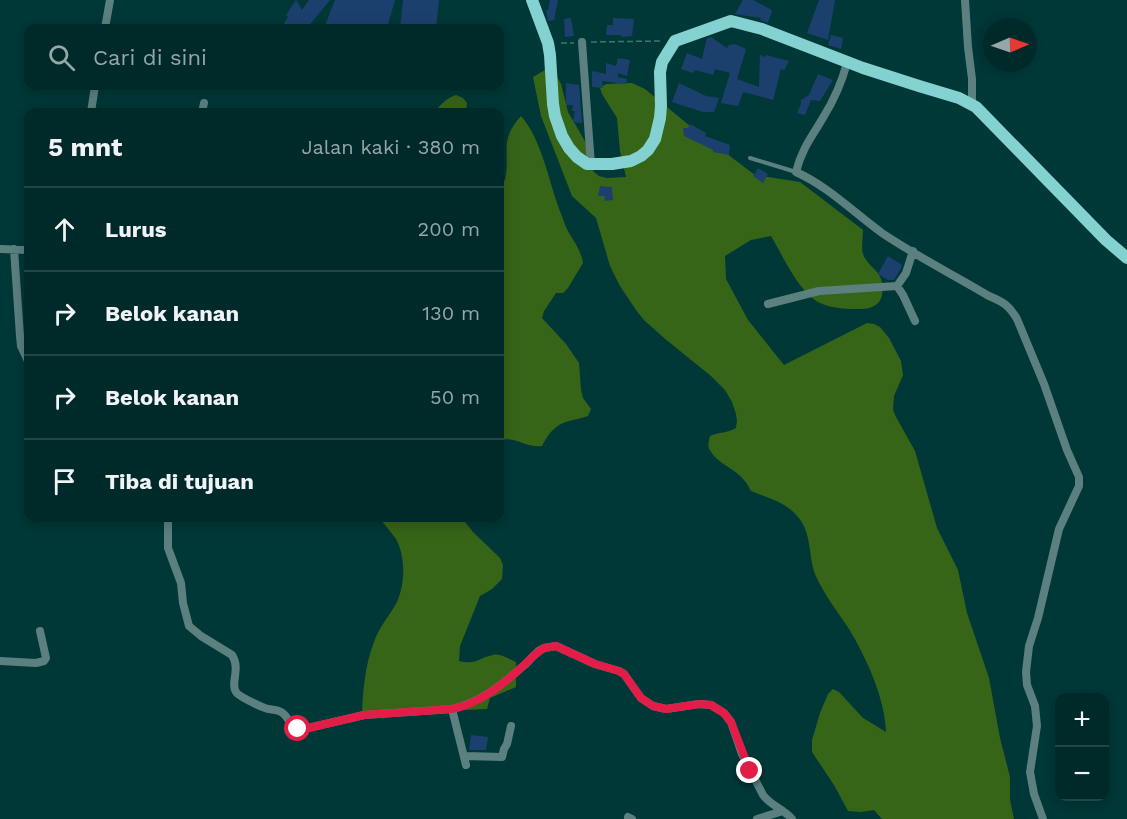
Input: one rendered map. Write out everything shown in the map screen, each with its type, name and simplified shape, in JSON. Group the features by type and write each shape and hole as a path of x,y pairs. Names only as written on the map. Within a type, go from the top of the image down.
{"main road":[{"path":"532,0 548,43 555,117 569,148 584,163 591,165 631,161 648,150 655,139 660,118 662,62 675,41 731,21 762,29 847,63 958,98 972,105 992,122 1106,240 1127,258"}],"street":[{"path":"106,24 110,0"},
{"path":"965,0 972,105"},
{"path":"582,42 591,165"},
{"path":"847,63 825,115 804,148 796,172 830,191 860,217 889,237 1004,303 1012,310 1044,384 1079,477 1079,486 1059,529 1029,646 1026,672 1027,685 1035,706 1037,726 1030,772 1034,794 1043,819"},
{"path":"92,108 94,90"},
{"path":"203,108 204,103"},
{"path":"0,249 24,250"},
{"path":"14,249 20,336 24,352"},
{"path":"897,286 906,273 913,251"},
{"path":"768,304 819,291 897,286"},
{"path":"897,286 915,321"},
{"path":"168,522 168,548 181,583 189,626 235,659 234,688 239,695 268,709 280,711 292,726 298,729 364,715 452,709 465,706 509,679 544,648 556,646 624,674 641,698 653,706 666,709 699,704 711,705 724,713 731,722 742,754 758,788 766,800 792,819"},
{"path":"0,661 36,663 44,661 46,658 40,631"},
{"path":"452,709 466,760 502,757 511,726"},
{"path":"757,819 783,811"}],"lane":[{"path":"750,158 796,172"}],"path":[{"path":"548,43 675,41"}],"green space":[{"path":"545,70 557,77 561,84 568,112 586,143 590,166 599,176 626,177 620,151 617,118 600,88 606,84 632,83 645,89 755,175 800,182 863,230 863,254 879,275 883,287 881,298 872,307 835,308 812,298 798,283 771,236 751,240 725,256 726,279 748,320 784,365 867,323 880,327 889,338 901,361 903,375 894,396 893,410 915,451 937,528 958,570 967,613 989,678 1010,777 1010,800 1014,819 882,819 874,810 848,811 812,752 812,740 820,713 828,694 833,689 839,692 863,718 886,732 882,706 868,665 849,629 818,581 806,530 798,517 782,504 751,491 742,477 714,456 709,448 710,436 736,428 736,414 725,390 644,320 620,286 610,266 596,218 572,196 541,116 533,77"},
{"path":"456,95 463,98 467,103 466,108 438,108 446,100"},
{"path":"521,116 535,138 565,225 583,263 568,288 563,293 556,293 542,318 566,344 579,363 583,398 591,409 588,416 558,426 542,446 504,439 504,181 507,140"},
{"path":"382,522 465,522 500,558 503,565 502,579 480,596 460,646 459,661 474,662 496,655 516,662 516,687 490,698 487,709 362,714 368,660 379,631 400,595 403,562 396,539"}],"building":[{"path":"296,0 302,10 309,0 330,0 310,24 284,24 288,17 286,15"},
{"path":"335,0 395,0 388,24 326,24"},
{"path":"403,0 439,0 436,24 400,24"},
{"path":"550,0 558,0 554,20 548,21 546,10 548,10"},
{"path":"743,0 753,0 770,9 772,11 768,23 760,20 761,18 735,14"},
{"path":"819,0 835,0 828,40 807,33"},
{"path":"571,18 574,36 565,37 564,19"},
{"path":"613,18 634,19 632,36 606,35 607,25 613,25"},
{"path":"831,35 843,38 841,49 828,45"},
{"path":"711,37 727,48 735,44 746,49 737,79 759,87 760,55 789,61 784,70 781,69 773,100 743,92 738,106 721,103 730,73 715,69 713,75 681,69 687,53 702,59 707,38"},
{"path":"618,58 630,60 627,76 618,73 618,77 627,79 626,84 602,81 603,88 592,87 592,71 606,74 606,63 616,66"},
{"path":"818,74 833,80 820,101 811,100 805,115 797,113 801,100 809,95"},
{"path":"566,83 579,85 582,123 573,122 575,111 572,111 573,105 566,105"},
{"path":"679,83 706,96 719,98 714,112 703,112 672,102"},
{"path":"690,124 706,133 705,136 730,145 729,155 713,152 684,136 683,128 688,128"},
{"path":"758,168 768,174 763,183 753,176"},
{"path":"600,186 612,187 613,200 604,201 605,196 598,196"},
{"path":"888,256 902,265 894,280 888,280 878,274"},
{"path":"471,735 488,737 486,750 469,750"}],"route":[{"path":"298,729 364,715 452,709 465,706 509,679 544,648 556,646 624,674 641,698 653,706 666,709 699,704 711,705 724,713 731,722 750,771"}]}
